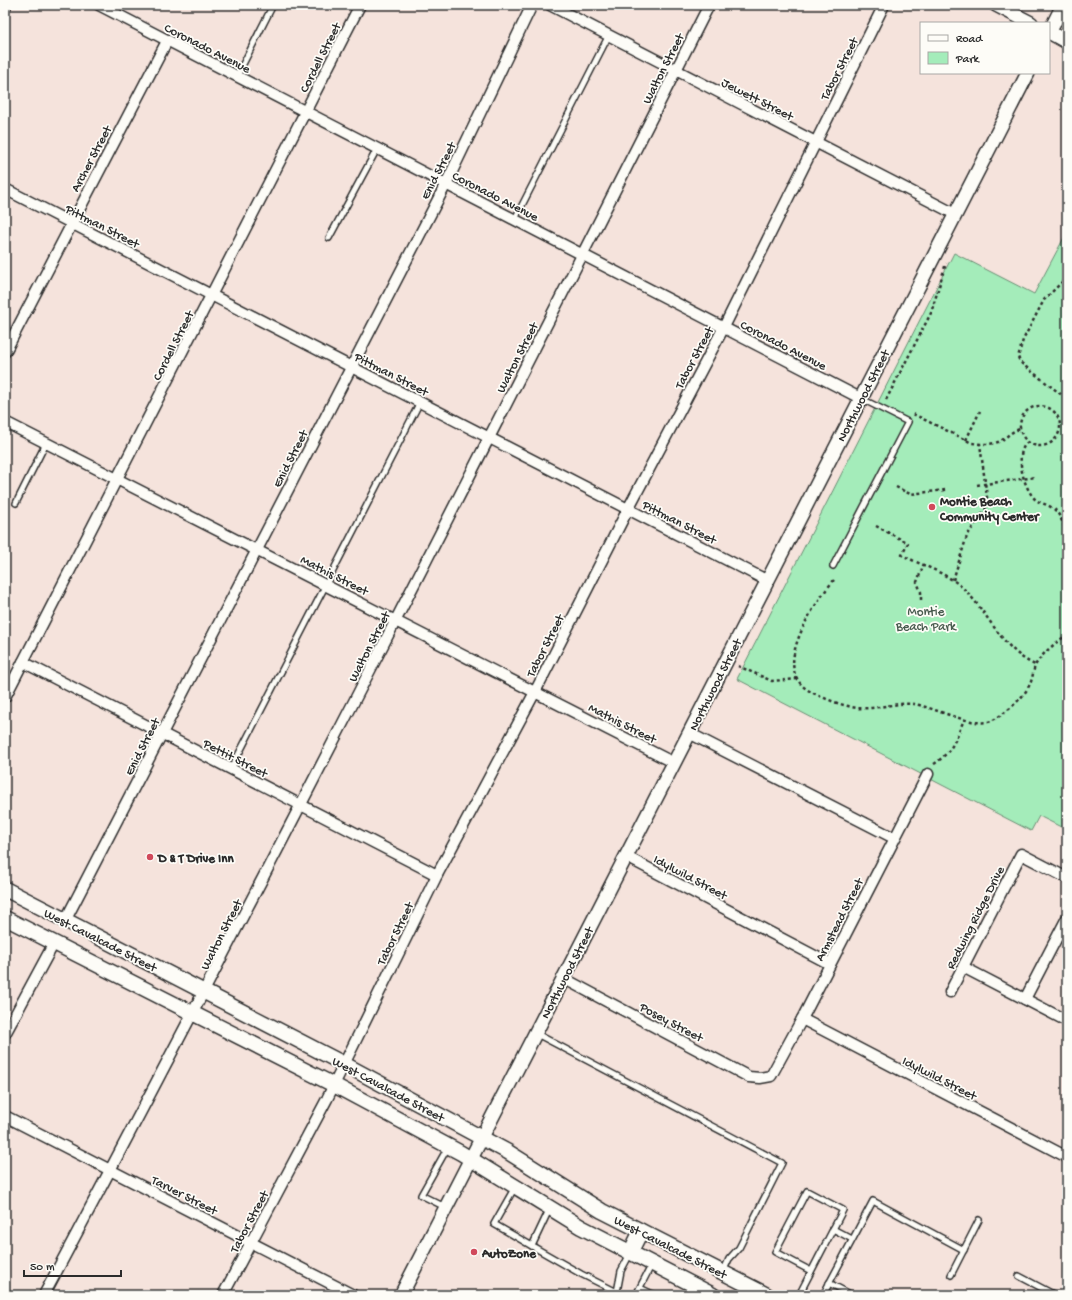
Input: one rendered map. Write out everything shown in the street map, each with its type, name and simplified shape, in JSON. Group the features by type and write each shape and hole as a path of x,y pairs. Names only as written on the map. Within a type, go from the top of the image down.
{"main road":[{"name":"West Cavalcade Street","path":"5,889 482,1137 602,1211 767,1295"},
{"name":"West Cavalcade Street","path":"5,918 334,1085 449,1146 516,1186 550,1209 630,1254 713,1295"},
{"path":"630,1254 641,1232"}],"street":[{"name":"Coronado Avenue","path":"99,5 582,253 860,398"},
{"name":"Cordell Street","path":"5,697 360,5"},
{"name":"Enid Street","path":"65,921 350,366 446,184 532,5"},
{"name":"Jewett Street","path":"550,5 955,214"},
{"name":"Walton Street","path":"44,1295 205,992 490,438 582,253 709,5"},
{"name":"Tabor Street","path":"223,1295 334,1085 437,875 536,692 628,509 724,327 884,5"},
{"path":"996,5 1029,22"},
{"path":"1050,30 1063,5"},
{"path":"1050,33 1067,42"},
{"name":"Archer Street","path":"5,352 167,41"},
{"name":"Northwood Street","path":"401,1295 625,856 690,733 766,580 1027,74"},
{"name":"Pittman Street","path":"5,189 766,580"},
{"name":"Mathis Street","path":"5,422 257,549 674,763"},
{"name":"Pettit Street","path":"23,662 437,875"},
{"path":"690,733 894,838"},
{"name":"Armstead Street","path":"771,1076 802,1019 928,774"},
{"name":"Redwing Ridge Drive","path":"950,992 1021,854 1067,878"},
{"name":"Idylwild Street","path":"625,856 830,964"},
{"path":"1025,999 1067,918"},
{"path":"5,1034 54,943"},
{"path":"963,967 1067,1021"},
{"name":"Posey Street","path":"563,978 749,1077 760,1078 771,1076"},
{"name":"Idylwild Street","path":"802,1019 1067,1157"},
{"name":"Tarver Street","path":"5,1116 353,1295"}],"lane":[{"path":"237,76 273,5"},
{"path":"515,219 609,35"},
{"path":"329,238 377,149"},
{"path":"833,566 908,422 860,398"},
{"path":"231,769 420,402"},
{"path":"16,503 46,443"},
{"path":"535,1033 782,1163 739,1248 729,1259 722,1272"},
{"path":"445,1207 421,1195 449,1146"},
{"path":"516,1186 494,1224 616,1294 621,1271 630,1254"},
{"path":"799,1295 843,1210 807,1191 775,1252 811,1271"},
{"path":"823,1295 873,1201 964,1250"},
{"path":"532,1246 550,1209"},
{"path":"952,1275 979,1220"},
{"path":"833,1229 852,1239"},
{"path":"636,1295 652,1264"},
{"path":"1019,1276 1055,1295"},
{"path":"829,1283 852,1295"},
{"path":"640,1288 655,1295"}],"path":[{"path":"886,400 931,313 947,261"},
{"path":"1067,277 1044,300 1023,340 1018,357 1020,362 1067,399"},
{"path":"882,398 892,403"},
{"path":"1044,406 1056,413 1061,427 1056,440 1044,447 1036,446 1028,442 1021,435 1020,429 1022,417 1030,408 1044,406"},
{"path":"966,440 980,411"},
{"path":"911,412 966,440 980,444 998,442 1012,430 1020,429"},
{"path":"1028,442 1022,446 1020,452 1024,479 1036,500 1056,511 1067,532"},
{"path":"953,580 966,536 988,505 980,444"},
{"path":"977,485 1036,477"},
{"path":"896,487 910,494 946,490"},
{"path":"876,526 908,543 902,555 953,580 966,590 1002,637 1016,652 1028,662 1035,665"},
{"path":"921,600 921,592 917,582 923,566"},
{"path":"834,580 817,603 796,643 793,664 797,679 805,689 846,706 868,708 914,704 964,720 987,722 1000,715 1028,688 1035,665 1060,639 1067,635"},
{"path":"738,666 772,681 797,679"},
{"path":"928,774 931,766 946,755 950,750 964,720"}],"green space":[{"name":"Montie Beach Park","path":"1067,232 1067,830 1039,816 1031,831 737,679 954,253 1034,294"}],"place":[{"name":"Montie Beach Community Center","path":"932,507"},
{"name":"D & T Drive Inn","path":"150,857"},
{"name":"AutoZone","path":"474,1252"}]}
